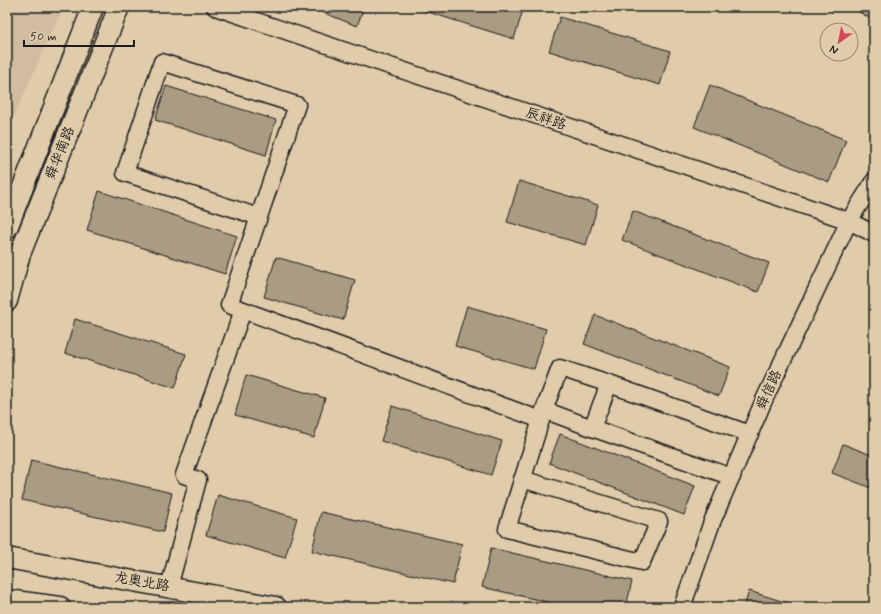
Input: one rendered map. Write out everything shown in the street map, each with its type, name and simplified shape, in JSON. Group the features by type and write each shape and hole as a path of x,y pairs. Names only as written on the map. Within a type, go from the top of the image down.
{"main road":[{"name":"舜华南路","path":"7,228 93,7"},
{"name":"舜华南路","path":"7,301 20,254 118,7"},
{"name":"龙奥北路","path":"7,558 276,607"},
{"path":"7,600 60,607"}],"street":[{"name":"辰祥路","path":"215,7 849,221 874,234"},
{"path":"259,217 125,173 162,62 297,105 259,217 229,305 543,415 592,428 732,477"},
{"name":"舜信路","path":"682,607 712,522 764,400 849,221 874,182"},
{"path":"169,587 198,480 184,475 243,310"},
{"path":"522,479 659,522 642,562 507,529 522,479 543,415 560,368 750,434"},
{"path":"592,428 609,384"}],"shaded area":[{"path":"7,7 63,7 7,132"}],"building":[{"path":"309,7 364,7 357,26"},
{"path":"412,7 524,7 514,39"},
{"path":"851,7 874,7 874,21"},
{"path":"560,17 670,51 660,85 549,51"},
{"path":"710,85 846,140 829,182 694,127"},
{"path":"166,86 276,120 266,155 155,120"},
{"path":"519,181 598,205 586,245 507,222"},
{"path":"99,191 237,236 225,274 87,230"},
{"path":"633,211 769,263 758,292 622,240"},
{"path":"276,257 355,280 343,320 264,297"},
{"path":"467,306 546,329 534,369 455,346"},
{"path":"595,315 730,367 719,396 584,344"},
{"path":"75,319 186,354 175,388 65,353"},
{"path":"246,375 325,398 314,438 235,415"},
{"path":"392,406 502,441 491,475 381,441"},
{"path":"560,434 695,486 684,515 549,463"},
{"path":"843,444 874,456 874,489 832,473"},
{"path":"31,460 172,493 163,532 22,500"},
{"path":"218,495 297,518 285,558 206,535"},
{"path":"321,512 462,544 453,584 312,551"},
{"path":"491,548 632,581 626,607 569,607 482,587"},
{"path":"749,591 801,607 744,607"}]}
